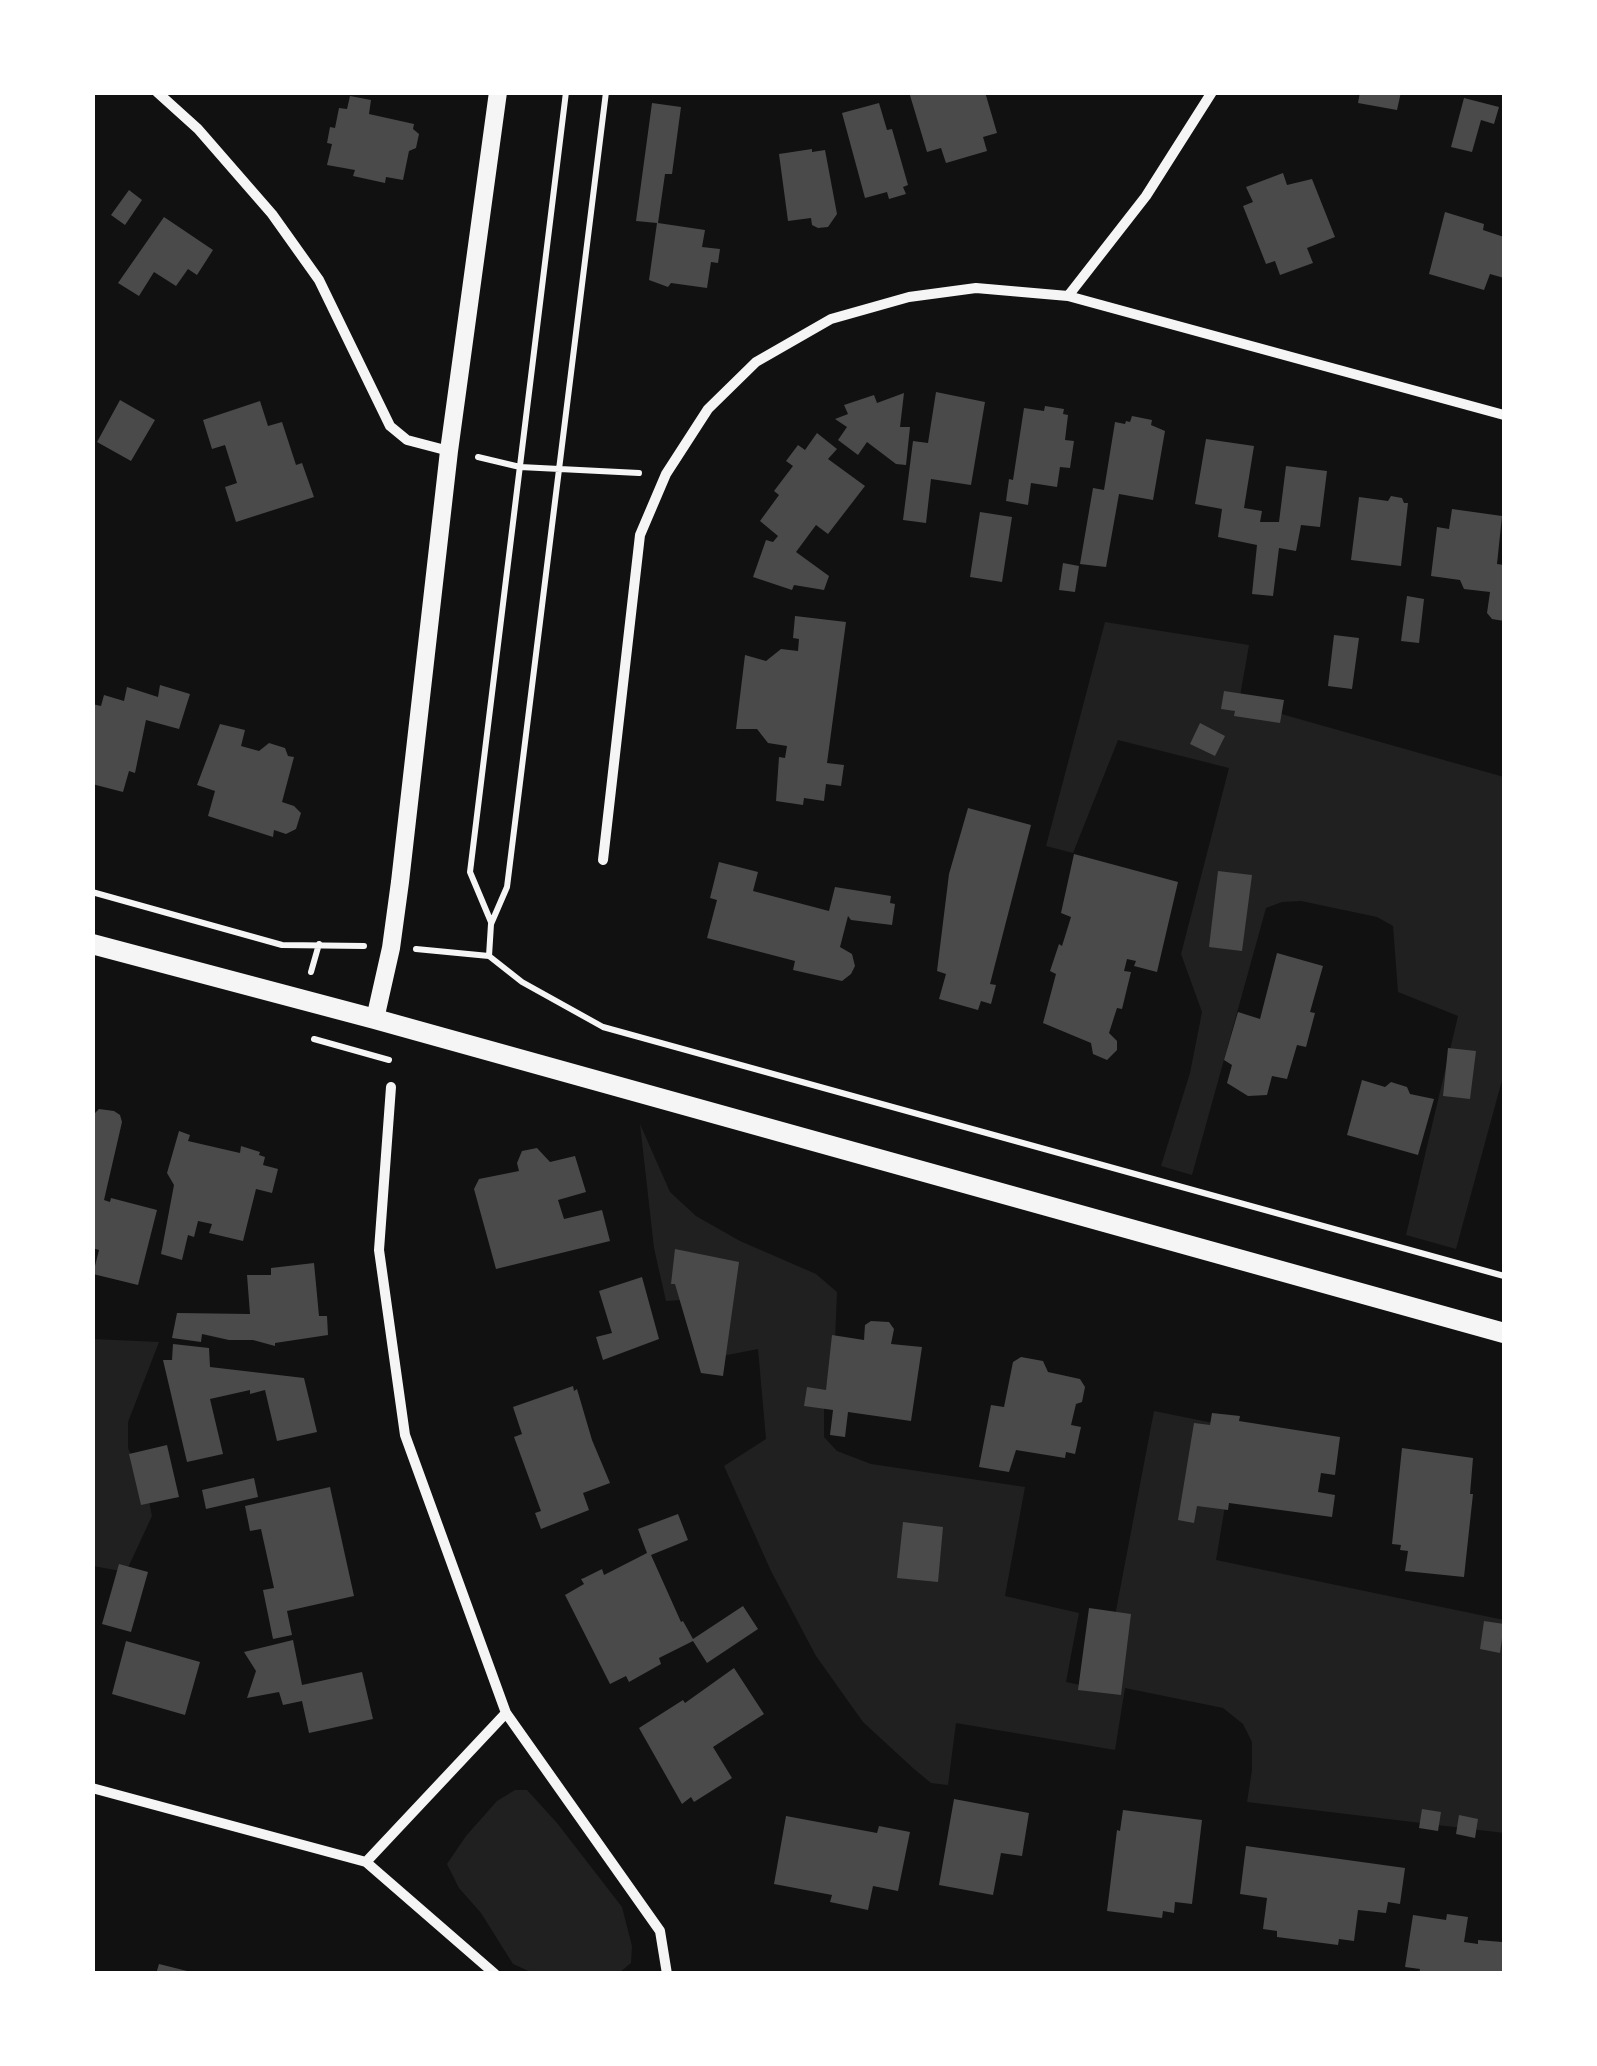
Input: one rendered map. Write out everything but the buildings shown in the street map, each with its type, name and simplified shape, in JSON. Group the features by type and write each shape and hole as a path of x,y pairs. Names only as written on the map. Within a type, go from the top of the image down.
{"main road":[{"path":"92,944 1504,1333"}],"street":[{"path":"158,92 198,128 260,200 318,280 390,426 407,440 449,450"},
{"path":"375,1019 391,948 449,450 498,92"},
{"path":"1068,296 1146,196 1212,92"},
{"path":"603,860 640,535 666,474 708,409 756,362 830,319 908,296 976,288 1068,296 1504,415"},
{"path":"391,1087 379,1250 405,1435 506,1713 660,1931 667,1974"},
{"path":"366,1862 506,1713"},
{"path":"92,1788 366,1862 495,1974"}],"path":[{"path":"491,924 470,872 566,92"},
{"path":"489,956 491,924 507,888 606,92"},
{"path":"449,450 520,467 666,474"},
{"path":"92,892 282,945 489,956 522,982 604,1027 1504,1276"}],"shaded area":[{"path":"1105,622 1249,645 1239,702 1504,777 1504,1073 1456,1249 1406,1235 1458,1016 1398,992 1393,926 1377,917 1301,901 1266,908 1192,1175 1161,1166 1190,1073 1202,1012 1181,954 1229,768 1118,740 1073,853 1046,846"},
{"path":"640,1124 670,1192 696,1216 740,1241 816,1274 837,1292 834,1365 824,1408 824,1437 837,1451 871,1464 1025,1487 1005,1596 1079,1613 1066,1682 1095,1688 1114,1621 1154,1411 1238,1428 1216,1560 1504,1620 1504,1833 1247,1802 1252,1742 1243,1724 1223,1708 1125,1688 1115,1750 956,1723 948,1785 931,1783 863,1722 816,1656 771,1571 724,1466 766,1439 758,1349 712,1358 699,1299 666,1301 654,1248"},
{"path":"93,1339 159,1342 128,1422 128,1448 147,1491 152,1516 126,1572 93,1566"},
{"path":"515,1790 527,1790 622,1907 632,1946 631,1963 619,1973 533,1973 513,1964 481,1913 459,1888 447,1864 497,1801"}]}
